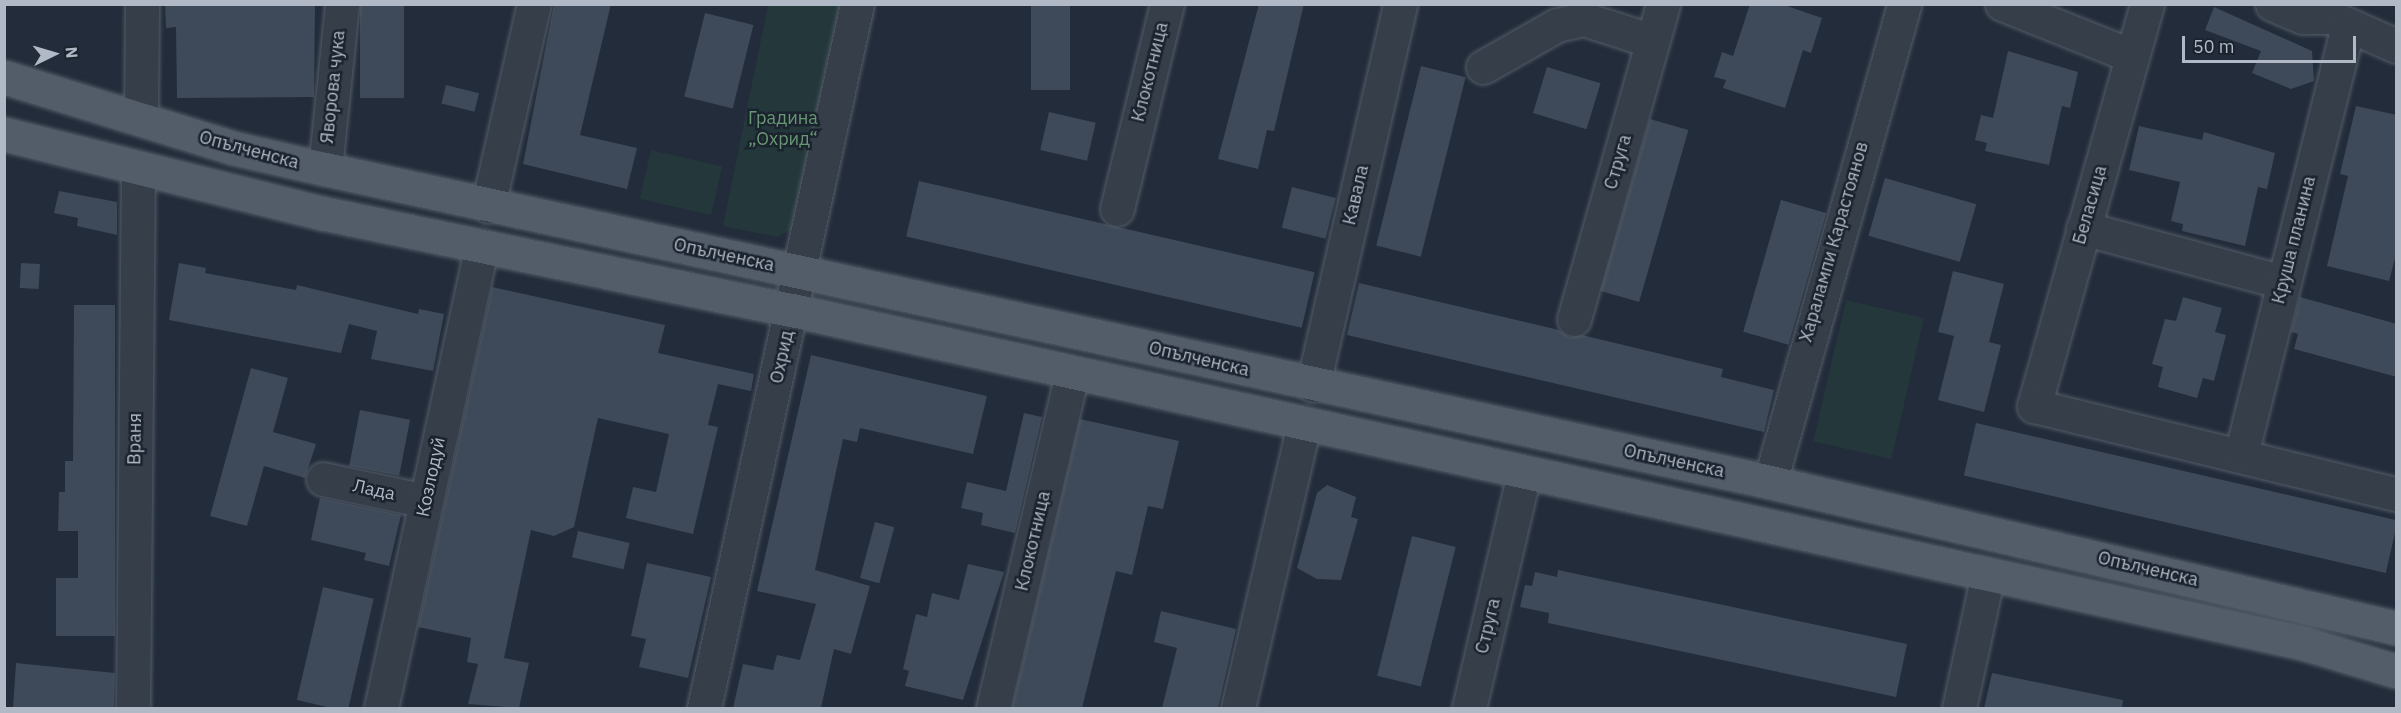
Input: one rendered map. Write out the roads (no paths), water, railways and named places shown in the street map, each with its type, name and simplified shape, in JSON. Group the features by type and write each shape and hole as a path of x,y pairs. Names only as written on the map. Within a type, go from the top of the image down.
{"main road":[{"name":"Опълченска","path":"4,77 141,119 325,170 800,270 1313,385 1770,482 2397,628"},
{"path":"4,134 138,169 482,246 792,310 2306,644 2397,671"}],"street":[{"path":"141,119 142,4"},
{"name":"Яворова чука","path":"325,170 342,4"},
{"path":"488,206 534,4"},
{"name":"Охрид","path":"704,708 792,310 856,4"},
{"name":"Клокотница","path":"1117,209 1167,4"},
{"name":"Кавала","path":"1313,385 1400,4"},
{"name":"Струга","path":"1574,319 1663,4"},
{"name":"Харалампи Карастоянов","path":"1770,482 1904,4"},
{"path":"2002,4 2132,56"},
{"name":"Беласица","path":"2147,4 2034,406 2241,455"},
{"path":"2272,4 2303,17 2333,15 2397,46"},
{"name":"Круша планина","path":"2241,455 2283,282 2333,15"},
{"path":"1483,67 1557,25 1584,19 1652,41"},
{"name":"Враня","path":"133,708 138,169"},
{"path":"2083,228 2283,282"},
{"name":"Козлодуй","path":"381,708 482,246"},
{"name":"Клокотница","path":"993,708 1072,373"},
{"path":"1238,708 1304,424"},
{"path":"2241,455 2397,494"},
{"name":"Струга","path":"1469,708 1524,473"},
{"name":"Лада","path":"323,478 426,501"},
{"path":"1959,708 1988,574"}],"park label":[{"name":"Градина „Охрид“","path":"783,129"}]}
